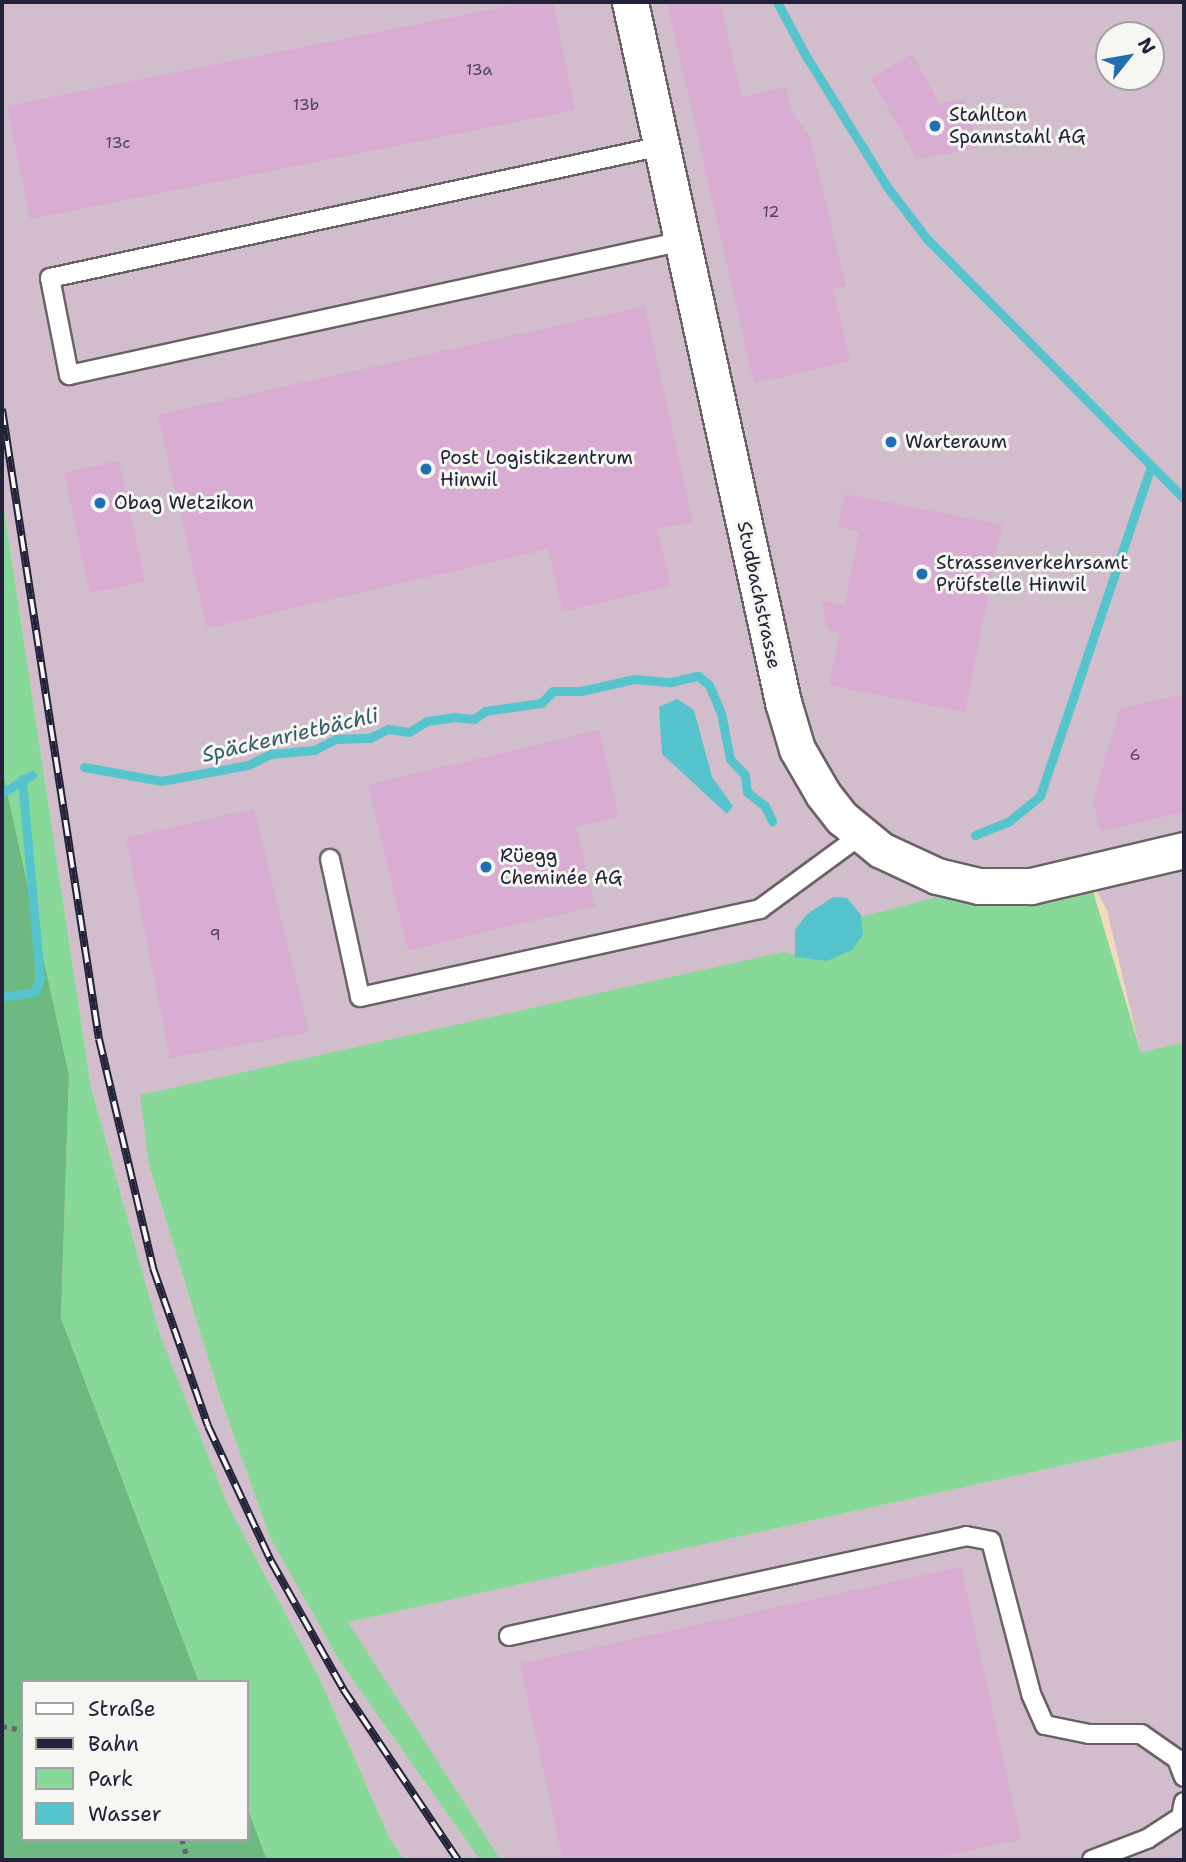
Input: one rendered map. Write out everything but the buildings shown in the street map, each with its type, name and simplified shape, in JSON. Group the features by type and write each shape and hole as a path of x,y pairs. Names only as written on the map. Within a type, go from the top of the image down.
{"street":[{"name":"Studbachstrasse","path":"630,2 789,725 822,794 861,835 919,870 998,887 1048,883 1184,850"}],"lane":[{"path":"662,146 50,278 69,375 683,241"},
{"path":"330,859 360,997 760,909 861,835"},
{"path":"509,1636 966,1536 991,1541 1031,1694 1045,1725 1089,1734 1141,1734 1177,1759 1184,1777"},
{"path":"1092,1860 1147,1839 1181,1817 1184,1802"}],"path":[{"path":"2,1726 21,1730"},
{"path":"183,1841 188,1860"}],"shaded area":[{"path":"2,2 1184,2 1184,1042 1141,1054 1107,910 1087,874 827,961 795,958 149,1165 218,1391 270,1538 340,1662 480,1860 405,1860 390,1839 320,1679 228,1505 160,1336 91,1087 2,495"},
{"path":"1184,1439 1184,1860 501,1860 347,1622"}],"green space":[{"path":"2,495 91,1087 160,1335 228,1505 320,1679 390,1839 405,1860 267,1860 248,1810 248,1680 198,1680 61,1318 69,1075 2,768"},
{"path":"2,768 69,1075 61,1318 198,1680 21,1680 21,1841 248,1841 248,1810 267,1860 2,1860"},
{"path":"1088,874 1141,1053 1184,1042 1184,1439 348,1622 501,1860 480,1860 340,1662 270,1538 218,1391 149,1165 140,1095 783,952 827,961 861,917 979,886"}],"water":[{"path":"677,699 694,710 712,777 733,806 727,814 662,754 659,707"},
{"path":"833,897 847,898 861,915 863,935 852,950 827,961 795,957 795,930 806,915"}],"waterway":[{"path":"777,2 806,56 888,188 927,239 1184,499"},
{"path":"975,835 1008,822 1040,796 1151,467"},
{"name":"Späckenrietbächli","path":"84,767 161,781 248,765 271,754 314,750 336,739 370,738 388,729 409,732 427,721 454,717 474,719 485,711 541,703 553,691 581,691 634,679 671,682 698,676 709,685 721,713 730,759 745,775 747,792 765,806 772,821"},
{"name":"Späckenrietbächli","path":"2,793 32,775"},
{"path":"2,997 35,992 40,978 22,779"}],"railway":[{"path":"2,409 99,1039 153,1268 208,1426 271,1561 343,1689 458,1860"}],"place":[{"name":"Stahlton Spannstahl AG","path":"935,126"},
{"name":"Warteraum","path":"891,442"},
{"name":"Post Logistikzentrum Hinwil","path":"426,469"},
{"name":"Obag Wetzikon","path":"100,503"},
{"name":"Strassenverkehrsamt Prüfstelle Hinwil","path":"922,574"},
{"name":"Rüegg Cheminée AG","path":"486,867"}]}
